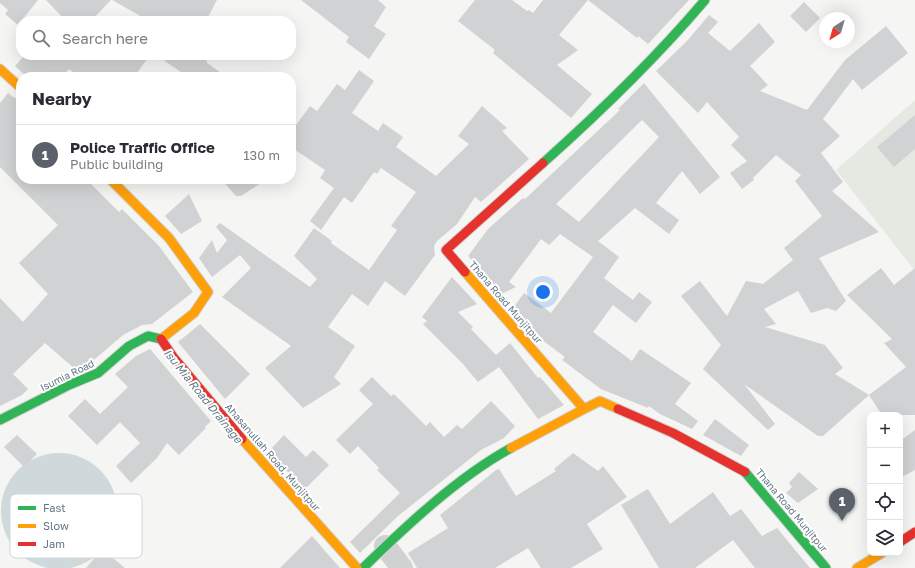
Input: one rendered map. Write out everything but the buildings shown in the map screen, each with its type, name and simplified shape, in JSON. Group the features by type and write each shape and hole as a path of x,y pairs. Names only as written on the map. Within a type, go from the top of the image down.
{"street":[{"name":"Thana Road Munjitpur","path":"705,0 678,32 568,141 446,250 584,409 600,401 673,432 747,474 826,568"},
{"path":"0,69 16,83"},
{"path":"115,184 169,238 208,292 194,313 161,340"},
{"name":"Isumia Road","path":"0,420 70,385 98,373 129,346 148,336 161,340"},
{"name":"Ahasanullah Road, Munjitpur","path":"161,340 174,358 247,445 357,568"},
{"path":"363,568 406,526 489,460 584,409"},
{"path":"903,540 915,532"},
{"path":"385,546 402,568"},
{"path":"857,568 877,556"}],"shaded area":[{"path":"915,100 915,271 836,170"},
{"path":"59,453 81,457 100,470 113,489 114,494 10,494 10,541 5,533 1,511 5,489 18,470 37,457"},
{"path":"26,558 92,558 81,565 59,569 37,565"}],"traffic: fast":[{"path":"543,163 627,84 667,43 705,0"},
{"path":"0,420 69,385 98,373 129,346 148,336 161,339"},
{"path":"363,568 433,503 472,473 511,448"},
{"path":"745,472 826,568"}],"traffic: slow":[{"path":"0,69 16,83"},
{"path":"115,184 169,238 208,292 194,313 161,339"},
{"path":"465,272 584,409 600,401 618,409"},
{"path":"511,448 584,409"},
{"path":"242,439 357,568"},
{"path":"857,568 877,556"}],"traffic: jam":[{"path":"465,272 446,250 543,163"},
{"path":"161,339 174,358 242,439"},
{"path":"618,409 673,433 745,472"},
{"path":"903,540 915,532"}],"place":[{"name":"Police Traffic Office","path":"842,521"}],"water label":[{"name":"Isu Mia Road Drainage","path":"203,396"}]}
